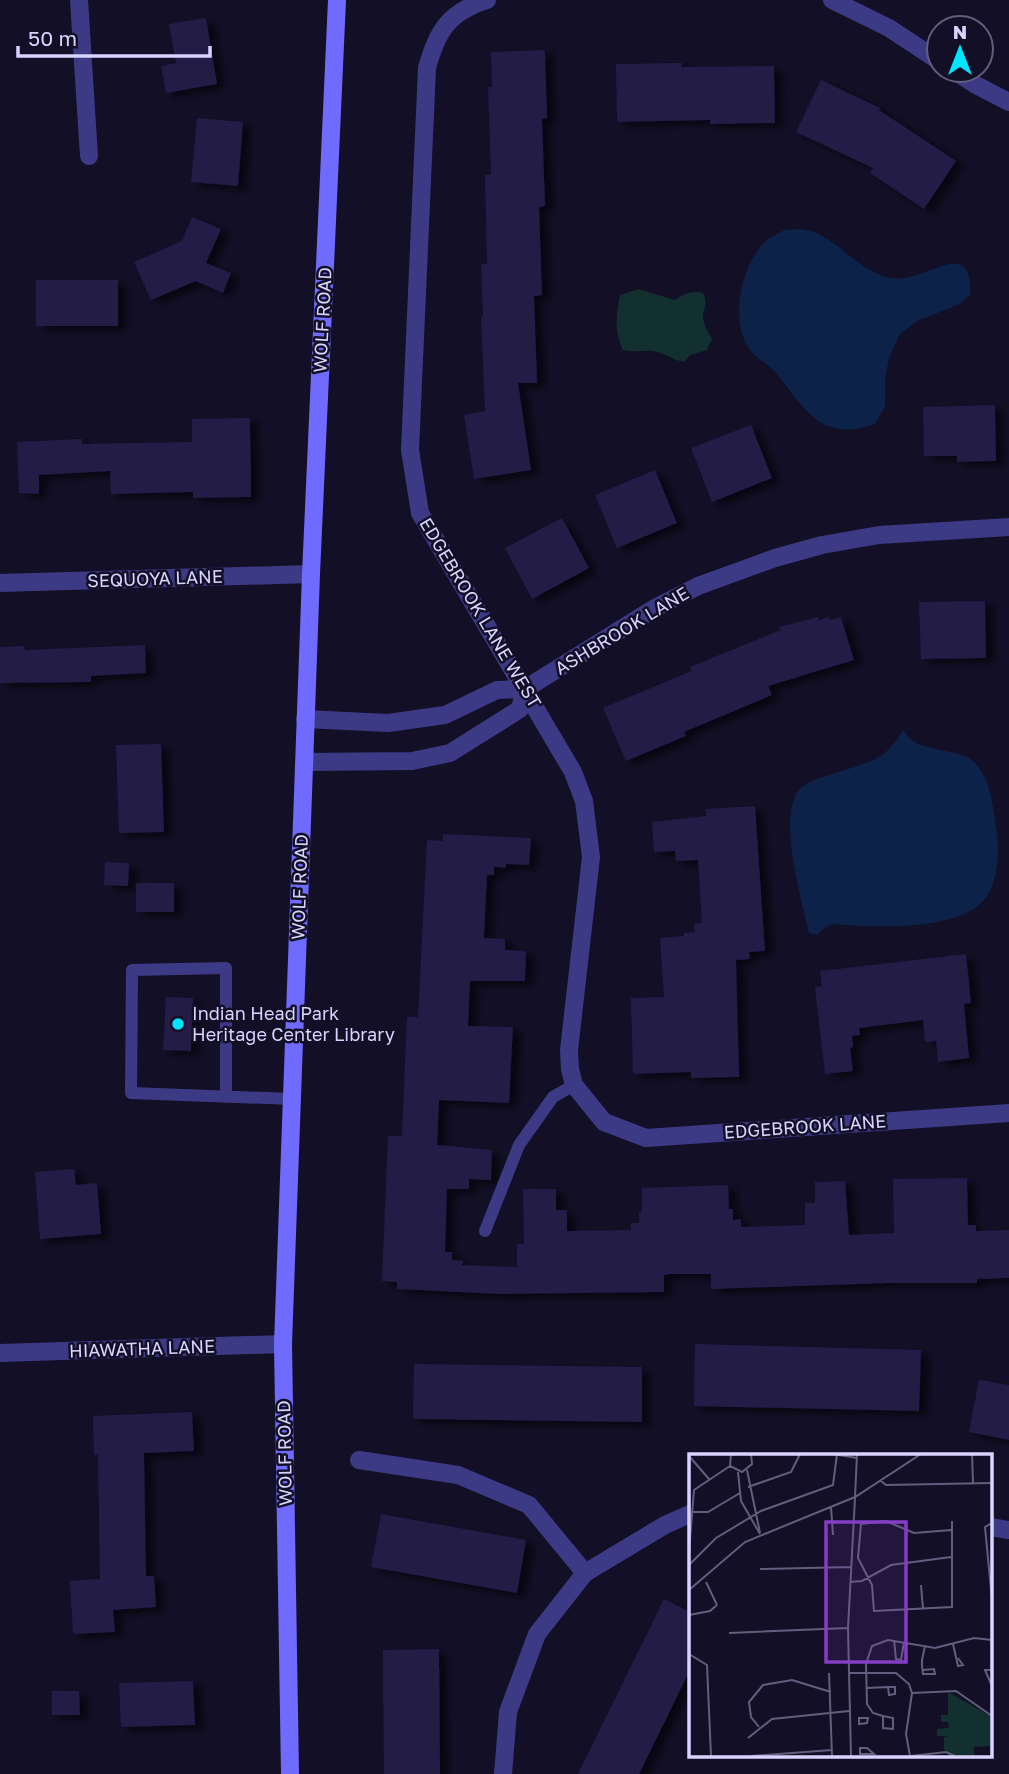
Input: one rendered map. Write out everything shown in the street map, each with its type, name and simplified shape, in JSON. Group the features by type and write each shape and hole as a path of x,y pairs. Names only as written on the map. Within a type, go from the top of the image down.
{"street":[{"path":"79,0 89,156"},
{"name":"WOLF ROAD","path":"290,1774 283,1344 305,719 338,0"},
{"name":"EDGEBROOK LANE WEST","path":"487,0 461,10 449,21 438,36 427,68 410,450 420,513 526,689 573,772 584,801 591,856 569,1050 574,1085"},
{"path":"832,0 889,28 925,52"},
{"path":"973,84 1009,102"},
{"name":"ASHBROOK LANE","path":"305,719 388,723 445,715 497,690 526,689 655,608 698,586 775,558 822,545 879,535 1009,527"},
{"name":"SEQUOYA LANE","path":"0,583 311,575"},
{"name":"ASHBROOK LANE","path":"304,762 412,761 450,753 520,709 526,689"},
{"name":"EDGEBROOK LANE","path":"574,1085 604,1122 646,1138 1009,1113"},
{"name":"HIAWATHA LANE","path":"0,1353 283,1344"},
{"path":"359,1460 458,1475 529,1505 585,1573"},
{"path":"503,1774 508,1712 537,1633 585,1573 665,1525 689,1515"}],"lane":[{"path":"226,1096 226,968 132,970 131,1093 293,1099"},
{"path":"485,1231 519,1145 553,1097 574,1085"}],"green space":[{"path":"638,289 675,300 689,293 703,293 703,319 712,339 707,350 690,355 684,362 657,352 623,350 617,323 620,295"}],"water":[{"path":"803,229 817,233 867,268 890,278 917,275 955,264 964,267 969,276 970,295 960,304 917,321 900,334 889,358 885,380 885,406 875,424 856,429 841,429 817,420 773,369 748,347 740,322 739,307 744,278 757,252 767,240 784,230"},
{"path":"903,730 921,745 969,758 984,776 992,800 998,855 995,876 988,895 969,911 933,923 889,926 833,924 817,935 809,933 793,860 790,819 793,802 799,790 808,783 880,756 892,746"}],"building":[{"path":"206,18 217,84 166,93 161,66 176,63 169,24"},
{"path":"545,50 547,118 542,119 545,206 539,207 542,295 534,296 537,383 518,383 531,470 474,479 464,415 485,411 481,264 487,264 485,175 491,175 488,87 492,87 491,52"},
{"path":"682,63 682,67 774,66 775,123 710,124 710,120 617,122 616,64"},
{"path":"821,80 880,108 879,110 956,161 924,209 870,173 873,168 796,132"},
{"path":"197,118 243,122 238,186 191,182"},
{"path":"192,217 221,229 206,263 231,273 223,293 196,281 151,300 134,262 182,241"},
{"path":"36,280 118,280 118,326 36,326"},
{"path":"995,405 996,461 957,462 957,456 924,456 923,407"},
{"path":"250,418 251,497 193,498 193,492 111,494 110,471 39,475 39,494 19,493 17,442 82,439 82,444 192,442 192,419"},
{"path":"751,425 772,478 712,502 691,448"},
{"path":"655,470 677,523 617,548 595,495"},
{"path":"562,518 589,568 532,599 505,548"},
{"path":"985,601 986,658 921,659 919,602"},
{"path":"818,617 819,620 829,617 830,620 841,617 854,660 768,686 772,695 684,732 686,736 626,761 603,708 692,671 690,667 781,630 779,627"},
{"path":"145,645 146,673 91,676 91,682 0,683 0,647 24,646 25,650"},
{"path":"161,744 164,832 119,833 116,745"},
{"path":"755,806 765,951 749,952 750,959 736,960 739,1077 691,1078 691,1072 633,1074 631,998 664,997 660,938 684,936 684,933 695,932 694,924 702,923 698,860 676,861 675,851 654,852 652,822 706,816 706,809"},
{"path":"443,834 531,838 529,865 506,864 506,868 494,867 494,875 487,875 484,938 505,939 505,950 526,951 525,981 470,981 468,1026 513,1027 509,1103 439,1100 437,1145 492,1150 491,1180 469,1179 469,1189 447,1189 445,1252 452,1252 452,1260 463,1261 462,1265 517,1267 517,1244 524,1244 523,1189 556,1189 556,1210 567,1210 567,1231 631,1230 631,1223 639,1223 639,1212 642,1212 642,1188 728,1185 729,1209 733,1209 733,1220 741,1219 741,1227 805,1225 805,1203 815,1203 815,1182 845,1181 849,1235 894,1233 893,1179 967,1178 968,1225 976,1225 976,1231 1009,1230 1009,1278 977,1279 977,1283 711,1289 711,1274 671,1274 664,1275 664,1292 499,1294 397,1289 397,1282 382,1281 388,1136 402,1136 407,1017 418,1017 427,840 443,841"},
{"path":"105,862 129,863 128,886 104,885"},
{"path":"136,883 174,883 174,912 136,912"},
{"path":"966,954 971,1003 964,1004 969,1058 938,1062 936,1041 925,1042 923,1020 859,1028 860,1035 852,1036 853,1047 850,1048 853,1071 825,1074 815,987 822,986 820,971"},
{"name":"Indian Head Park Heritage Center Library","path":"166,997 193,998 191,1051 163,1050"},
{"path":"74,1169 76,1185 97,1183 101,1234 40,1239 35,1172"},
{"path":"695,1344 921,1350 919,1411 694,1406"},
{"path":"414,1364 642,1367 642,1422 413,1419"},
{"path":"979,1380 1009,1385 1009,1440 969,1432"},
{"path":"192,1412 194,1451 144,1453 146,1576 154,1576 156,1607 113,1610 115,1632 73,1634 70,1581 100,1579 98,1455 94,1455 93,1416"},
{"path":"381,1514 526,1540 517,1593 371,1567"},
{"path":"664,1599 689,1612 689,1672 639,1774 578,1774"},
{"path":"439,1649 440,1774 384,1774 383,1650"},
{"path":"193,1681 195,1725 121,1727 119,1683"},
{"path":"52,1691 79,1691 80,1715 52,1715"}],"place":[{"name":"Indian Head Park Heritage Center Library","path":"178,1024"}]}
